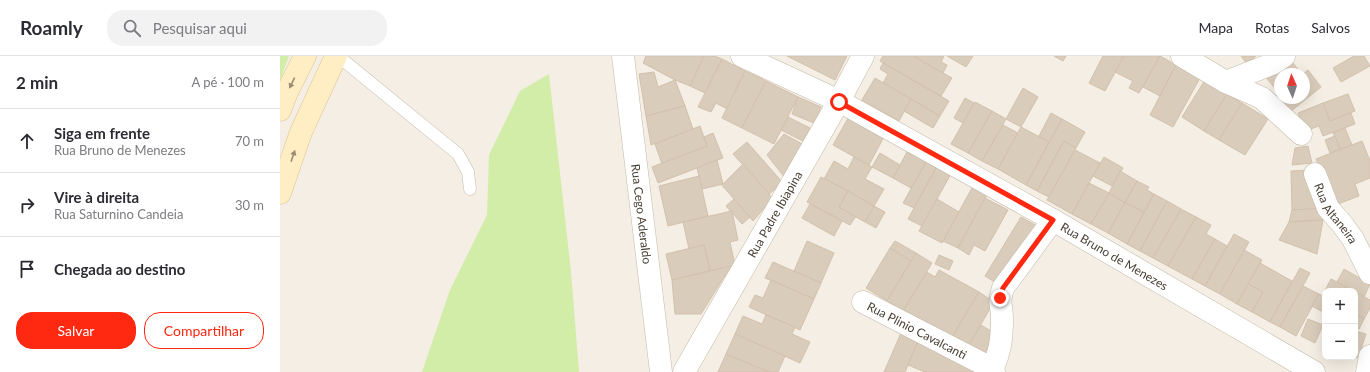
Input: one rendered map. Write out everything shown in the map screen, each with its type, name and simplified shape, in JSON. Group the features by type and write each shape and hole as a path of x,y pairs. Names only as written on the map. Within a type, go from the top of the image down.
{"main road":[{"path":"280,110 304,56"},
{"path":"280,193 301,132 319,90 337,56"}],"street":[{"name":"Rua Cego Aderaldo","path":"623,56 659,362"},
{"name":"Rua Bruno de Menezes","path":"742,56 839,102 1053,220 1314,372"},
{"name":"Rua Padre Ibiapina","path":"684,372 839,102 863,56"},
{"path":"1182,56 1226,82 1262,98 1301,134"},
{"path":"1226,82 1272,64 1284,56"},
{"name":"Rua Altaneira","path":"1315,174 1328,208 1353,239 1370,273"},
{"path":"993,371 1000,350 1002,318 1000,298 1003,288 1053,220"},
{"name":"Rua Plinio Cavalcanti","path":"863,302 993,371"},
{"path":"1367,372 1370,356"},
{"path":"649,372 659,362"}],"lane":[{"path":"337,56 458,154 468,172 470,189"}],"green space":[{"path":"280,56 289,56 280,80"},
{"path":"549,74 571,272 579,372 422,372 450,290 487,215 489,155 520,91"}],"building":[{"path":"646,56 704,56 690,86 675,80 643,63"},
{"path":"704,56 715,56 722,59 705,93 690,86"},
{"path":"787,56 847,56 835,80"},
{"path":"883,56 913,56 952,78 941,96 880,61"},
{"path":"913,56 944,56 941,62 947,65 943,73"},
{"path":"947,56 973,56 966,67"},
{"path":"1054,56 1066,56 1063,61"},
{"path":"1103,56 1124,56 1105,91 1089,83"},
{"path":"1124,56 1160,56 1139,93 1129,88 1133,81 1115,72"},
{"path":"1160,56 1176,65 1160,96 1143,87"},
{"path":"1241,56 1256,56 1247,64"},
{"path":"1287,56 1297,68 1274,68 1274,87 1264,75"},
{"path":"1354,56 1364,56 1370,66 1341,82 1333,68"},
{"path":"722,59 745,71 727,109 716,103 711,112 698,107"},
{"path":"883,63 949,101 940,116 883,83 888,74 880,69"},
{"path":"1176,65 1200,78 1173,127 1150,115"},
{"path":"745,71 766,81 742,128 722,118"},
{"path":"654,72 658,87 675,80 685,106 646,116 639,74"},
{"path":"1310,73 1321,87 1310,96"},
{"path":"875,78 911,99 899,121 862,100"},
{"path":"1205,80 1227,94 1204,131 1182,117"},
{"path":"766,81 798,97 774,144 742,128"},
{"path":"1023,88 1038,97 1021,127 1006,119"},
{"path":"1227,94 1242,103 1219,140 1204,131"},
{"path":"1348,94 1355,111 1330,121 1323,103"},
{"path":"798,97 821,107 814,123 792,114"},
{"path":"965,98 974,103 963,123 954,118"},
{"path":"911,99 940,116 933,128 904,111"},
{"path":"975,102 992,111 968,153 951,144"},
{"path":"1242,103 1268,119 1245,155 1219,140"},
{"path":"1323,103 1330,121 1351,113 1355,124 1323,136 1319,126 1305,131 1298,113"},
{"path":"1283,104 1300,104 1290,112"},
{"path":"685,106 693,129 651,145 646,116"},
{"path":"992,111 1006,119 982,161 968,153"},
{"path":"851,113 886,133 869,165 833,145"},
{"path":"1051,113 1062,119 1049,142 1039,136"},
{"path":"788,117 810,128 803,141 781,130"},
{"path":"1062,119 1085,132 1076,148 1064,141 1037,191 1026,185"},
{"path":"1003,125 1018,133 998,169 982,161"},
{"path":"700,126 707,146 662,164 655,144"},
{"path":"1021,127 1049,142 1026,185 998,169"},
{"path":"1345,128 1352,145 1340,149 1333,133"},
{"path":"713,133 723,158 658,183 652,167 707,146 704,137"},
{"path":"784,134 804,145 785,178 767,155"},
{"path":"1335,136 1340,149 1330,153 1325,140"},
{"path":"1064,141 1076,148 1049,197 1037,191"},
{"path":"1362,141 1370,161 1370,178 1355,184 1359,196 1335,205 1316,159"},
{"path":"747,142 783,183 769,194 733,154"},
{"path":"1308,146 1312,163 1292,165 1295,148"},
{"path":"1075,150 1100,163 1072,214 1047,200"},
{"path":"907,152 926,162 911,188 893,178"},
{"path":"880,153 900,165 893,178 872,167"},
{"path":"854,157 872,167 865,179 884,189 874,206 824,179 834,161 848,169"},
{"path":"1104,157 1123,168 1112,186 1093,176"},
{"path":"717,160 723,184 702,189 697,168"},
{"path":"926,162 936,168 914,208 903,203"},
{"path":"743,164 772,199 753,221 721,184 723,184"},
{"path":"938,165 952,172 922,226 908,219"},
{"path":"1308,170 1321,209 1292,210 1291,171"},
{"path":"1120,171 1137,181 1125,203 1109,193"},
{"path":"699,176 708,216 668,226 659,186"},
{"path":"821,177 848,191 839,207 856,216 850,225 807,202"},
{"path":"1137,181 1149,187 1147,190 1154,194 1144,212 1125,203"},
{"path":"1089,183 1109,193 1091,224 1072,214"},
{"path":"973,186 988,193 958,248 943,241"},
{"path":"848,191 874,206 865,222 839,207"},
{"path":"1109,193 1125,203 1108,233 1091,224"},
{"path":"1154,194 1167,201 1140,251 1127,244"},
{"path":"985,198 1008,210 985,251 974,245 969,255 958,248"},
{"path":"734,199 750,217 742,224 726,206"},
{"path":"937,199 959,212 942,243 919,231"},
{"path":"1167,201 1181,209 1153,258 1140,251"},
{"path":"1125,203 1144,212 1127,244 1108,233"},
{"path":"810,204 842,221 834,236 802,218"},
{"path":"874,206 885,212 876,228 865,222"},
{"path":"1326,208 1323,220 1289,222 1292,210"},
{"path":"1181,209 1196,217 1168,266 1153,258"},
{"path":"732,211 738,240 730,242 735,265 710,271 704,245 689,249 683,222"},
{"path":"1021,217 1039,227 1003,287 985,276"},
{"path":"1196,217 1211,225 1206,234 1215,239 1192,279 1168,266"},
{"path":"1323,220 1317,254 1279,240 1289,222"},
{"path":"1234,234 1249,242 1220,294 1205,286"},
{"path":"1215,239 1227,246 1205,286 1192,279"},
{"path":"807,241 834,253 821,283 794,271"},
{"path":"895,241 916,253 911,261 890,248"},
{"path":"704,245 710,271 672,280 666,254"},
{"path":"890,248 911,261 887,301 866,288"},
{"path":"1244,250 1262,260 1237,304 1220,294"},
{"path":"916,253 932,263 903,311 887,301"},
{"path":"939,255 953,261 949,270 935,264"},
{"path":"773,262 821,283 814,299 765,278"},
{"path":"1260,263 1292,281 1270,322 1252,312 1263,292 1248,284"},
{"path":"731,266 701,314 675,314 672,280"},
{"path":"1300,268 1310,273 1280,327 1270,322"},
{"path":"1344,269 1370,284 1364,297 1358,294 1358,288 1348,288 1337,282"},
{"path":"939,270 979,292 951,339 903,311 927,272 935,277"},
{"path":"1331,279 1348,288 1326,288"},
{"path":"771,280 814,299 800,330 749,307 755,295 763,298"},
{"path":"1248,284 1263,292 1252,312 1237,304"},
{"path":"1303,286 1319,294 1296,336 1280,327"},
{"path":"979,292 994,302 967,348 951,339"},
{"path":"1319,294 1322,296 1322,311 1312,306"},
{"path":"1358,294 1370,300 1370,308 1364,319 1358,315"},
{"path":"766,315 795,327 792,334 810,342 800,363 735,334 743,316 762,324"},
{"path":"1358,315 1364,319 1358,328"},
{"path":"1308,319 1322,325 1315,343 1301,336"},
{"path":"981,325 996,334 982,358 967,348"},
{"path":"1358,332 1366,334 1358,358"},
{"path":"901,333 918,341 905,372 884,372"},
{"path":"735,334 785,356 778,372 769,372 726,354"},
{"path":"918,341 983,372 925,372 908,365"},
{"path":"726,354 769,372 718,372"}],"route":[{"path":"839,102 1053,220 1003,288 1000,298"}]}
